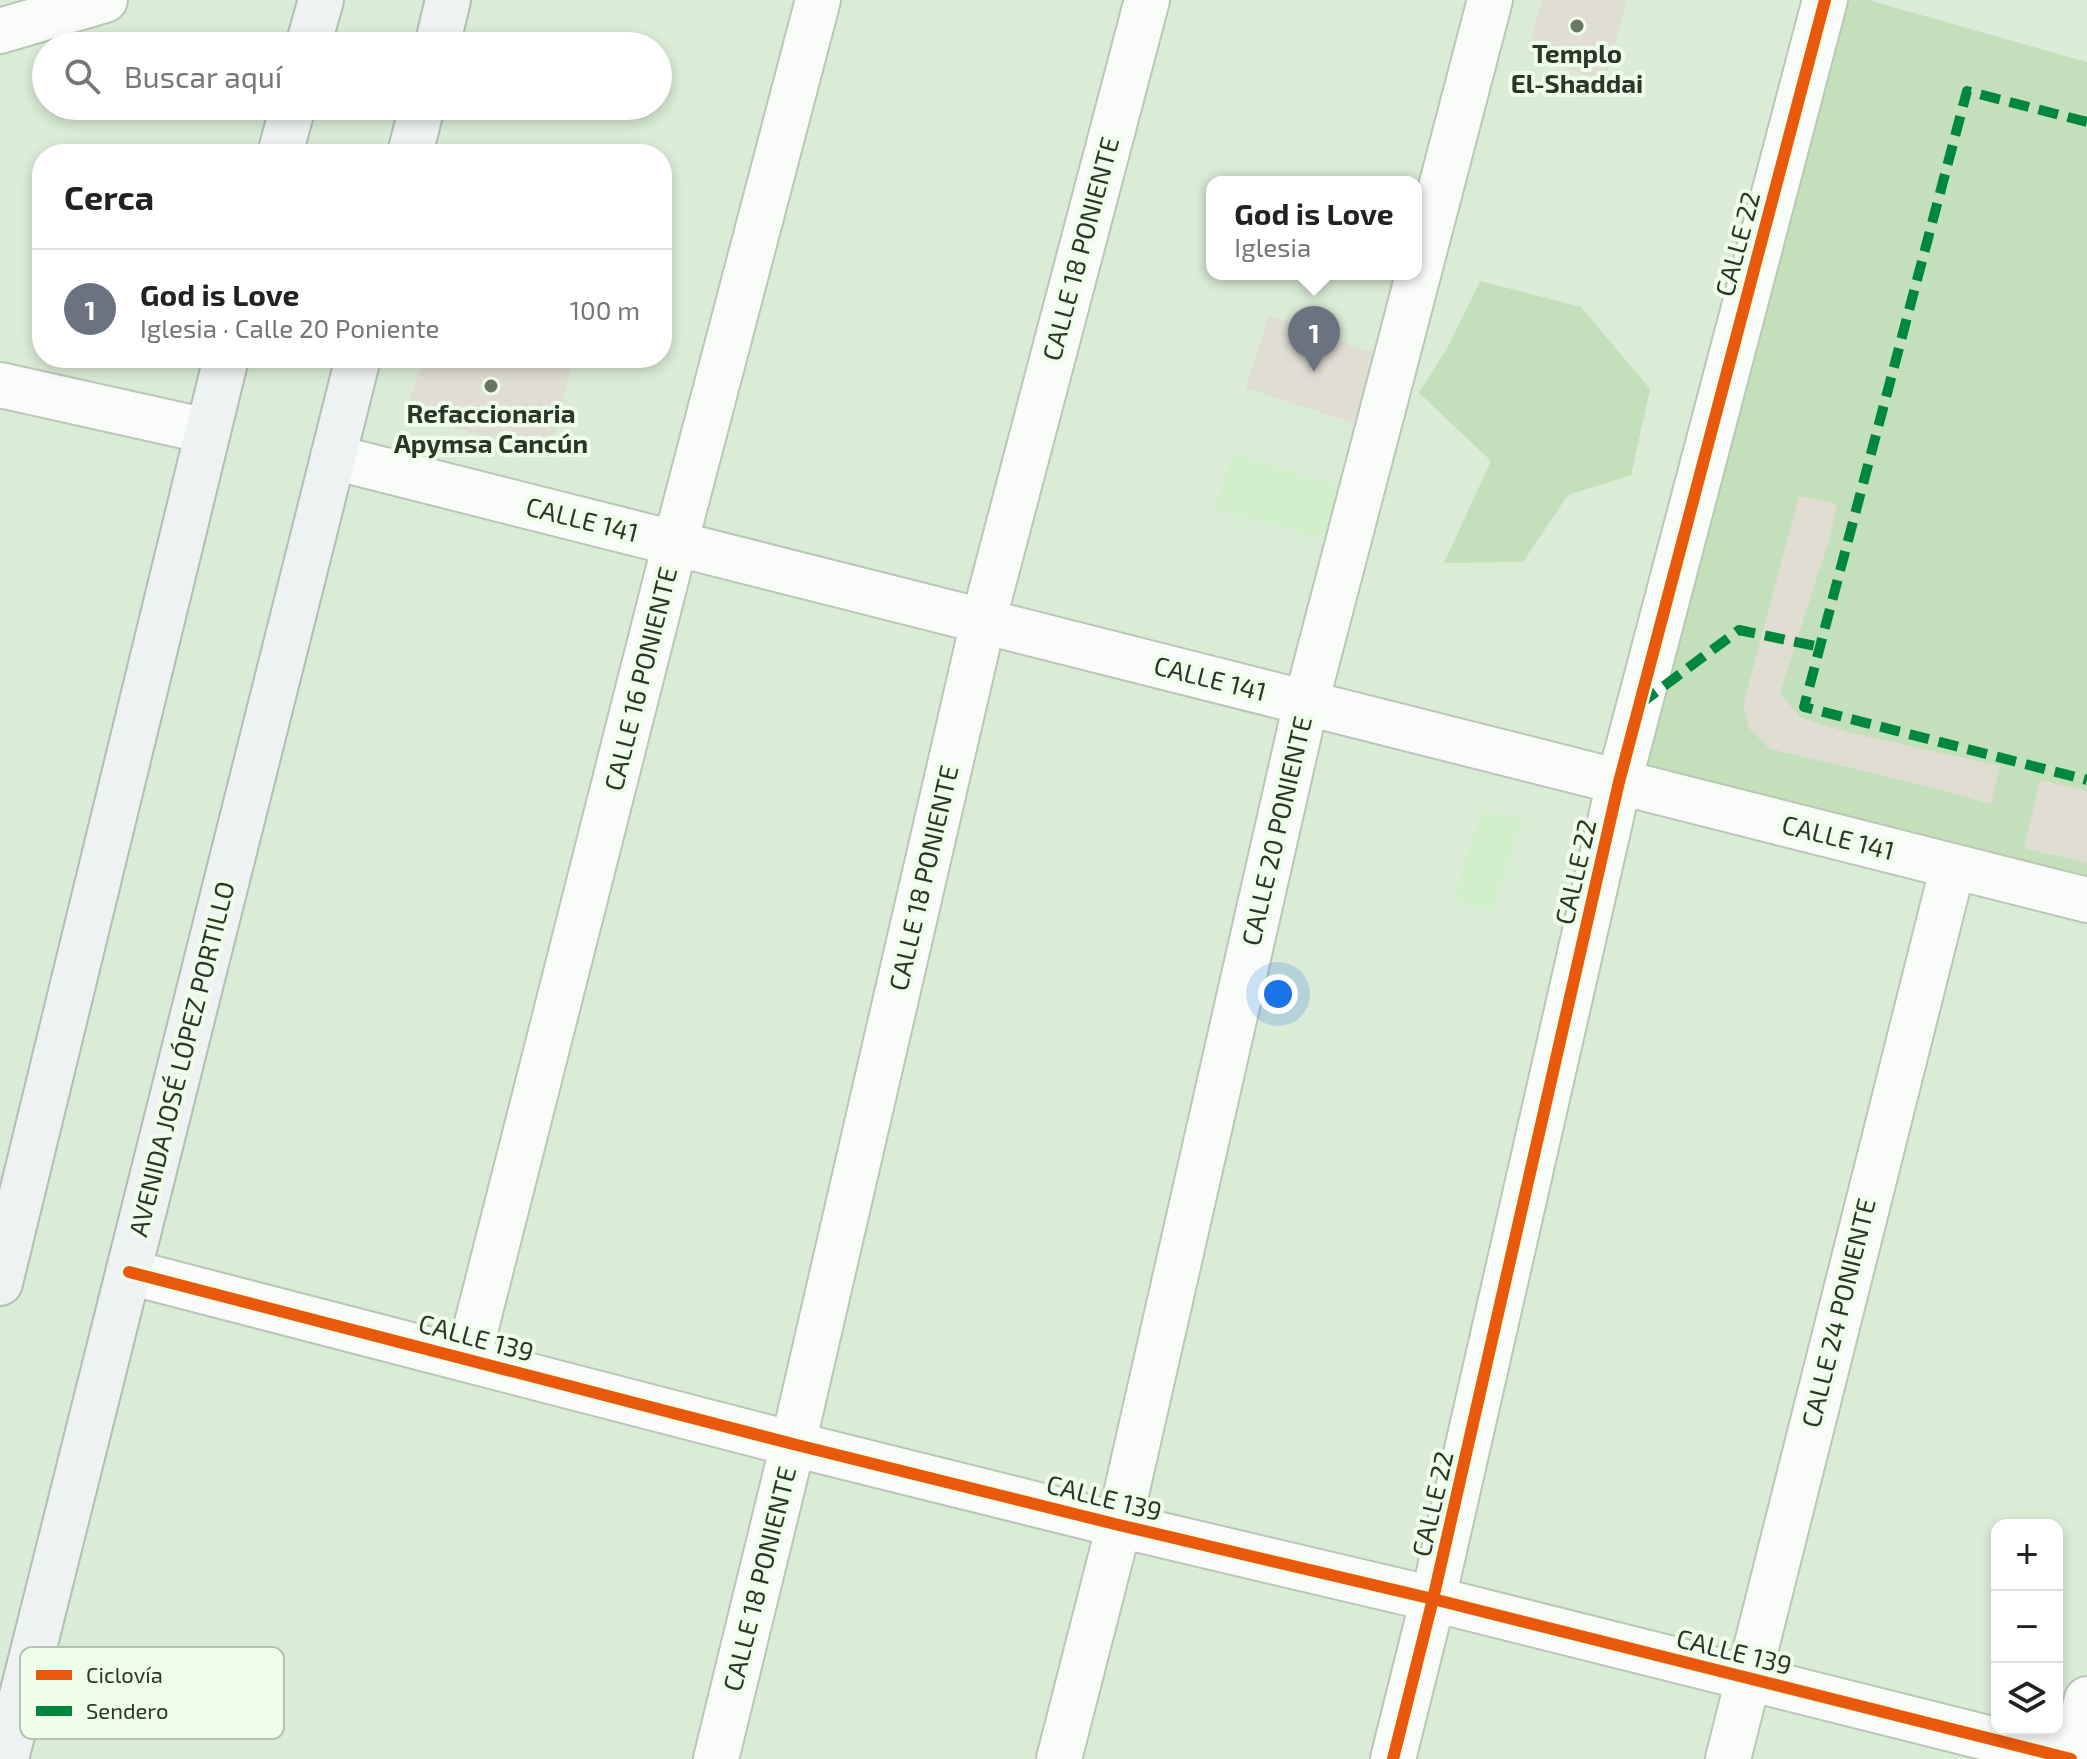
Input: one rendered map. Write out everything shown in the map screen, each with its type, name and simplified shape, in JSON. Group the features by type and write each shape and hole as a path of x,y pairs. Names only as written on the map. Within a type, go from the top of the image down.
{"main road":[{"path":"312,32 321,0"},
{"path":"440,32 448,0"},
{"path":"283,144 289,120"},
{"path":"412,144 418,120"},
{"path":"0,1283 223,368"},
{"name":"AVENIDA JOSÉ LÓPEZ PORTILLO","path":"34,1647 355,368"},
{"name":"AVENIDA JOSÉ LÓPEZ PORTILLO","path":"6,1759 20,1704"}],"street":[{"path":"0,31 105,0"},
{"name":"CALLE 16 PONIENTE","path":"468,1359 675,544 818,0"},
{"name":"CALLE 18 PONIENTE","path":"716,1759 793,1444 983,622 1147,0"},
{"name":"CALLE 20 PONIENTE","path":"1422,260 1490,0"},
{"name":"CALLE 22","path":"1393,1759 1433,1599 1619,782 1825,0"},
{"name":"CALLE 20 PONIENTE","path":"1059,1759 1119,1525 1306,703 1417,280"},
{"path":"0,385 207,431"},
{"name":"CALLE 141","path":"333,457 2087,900"},
{"name":"CALLE 24 PONIENTE","path":"1728,1759 1953,866"},
{"name":"CALLE 139","path":"129,1272 793,1444 1433,1599 2071,1759"},
{"path":"2071,1759 2087,1699"}],"shaded area":[{"path":"1825,0 1868,0 2087,62 2087,900 1619,782"},
{"path":"1480,281 1581,307 1650,389 1631,475 1568,495 1523,562 1444,563 1491,461 1419,393 1449,345"},
{"path":"1233,453 1349,489 1332,541 1214,509"},
{"path":"1481,811 1523,818 1492,912 1453,899"}],"building":[{"name":"Templo El-Shaddai","path":"1542,0 1627,0 1604,83 1527,52"},
{"path":"1269,315 1381,356 1363,426 1246,388"},
{"name":"Refaccionaria Apymsa Cancún","path":"421,368 572,368 550,454 405,414"},
{"path":"1799,496 1837,504 1830,537 1780,693 1801,718 1847,732 2000,766 1991,804 1770,749 1749,728 1743,705"},
{"path":"2040,780 2087,791 2087,863 2024,848"}],"marked path":[{"path":"2087,122 1967,91 1804,707 2087,780"},
{"path":"1640,704 1739,630 1820,647"}],"cycle path":[{"path":"1393,1759 1433,1599 1619,782 1825,0"},
{"path":"129,1272 793,1444 1433,1599 2071,1759"}],"place":[{"name":"Templo El-Shaddai","path":"1577,26"},
{"name":"God is Love","path":"1314,372"},
{"name":"Refaccionaria Apymsa Cancún","path":"491,386"}]}
